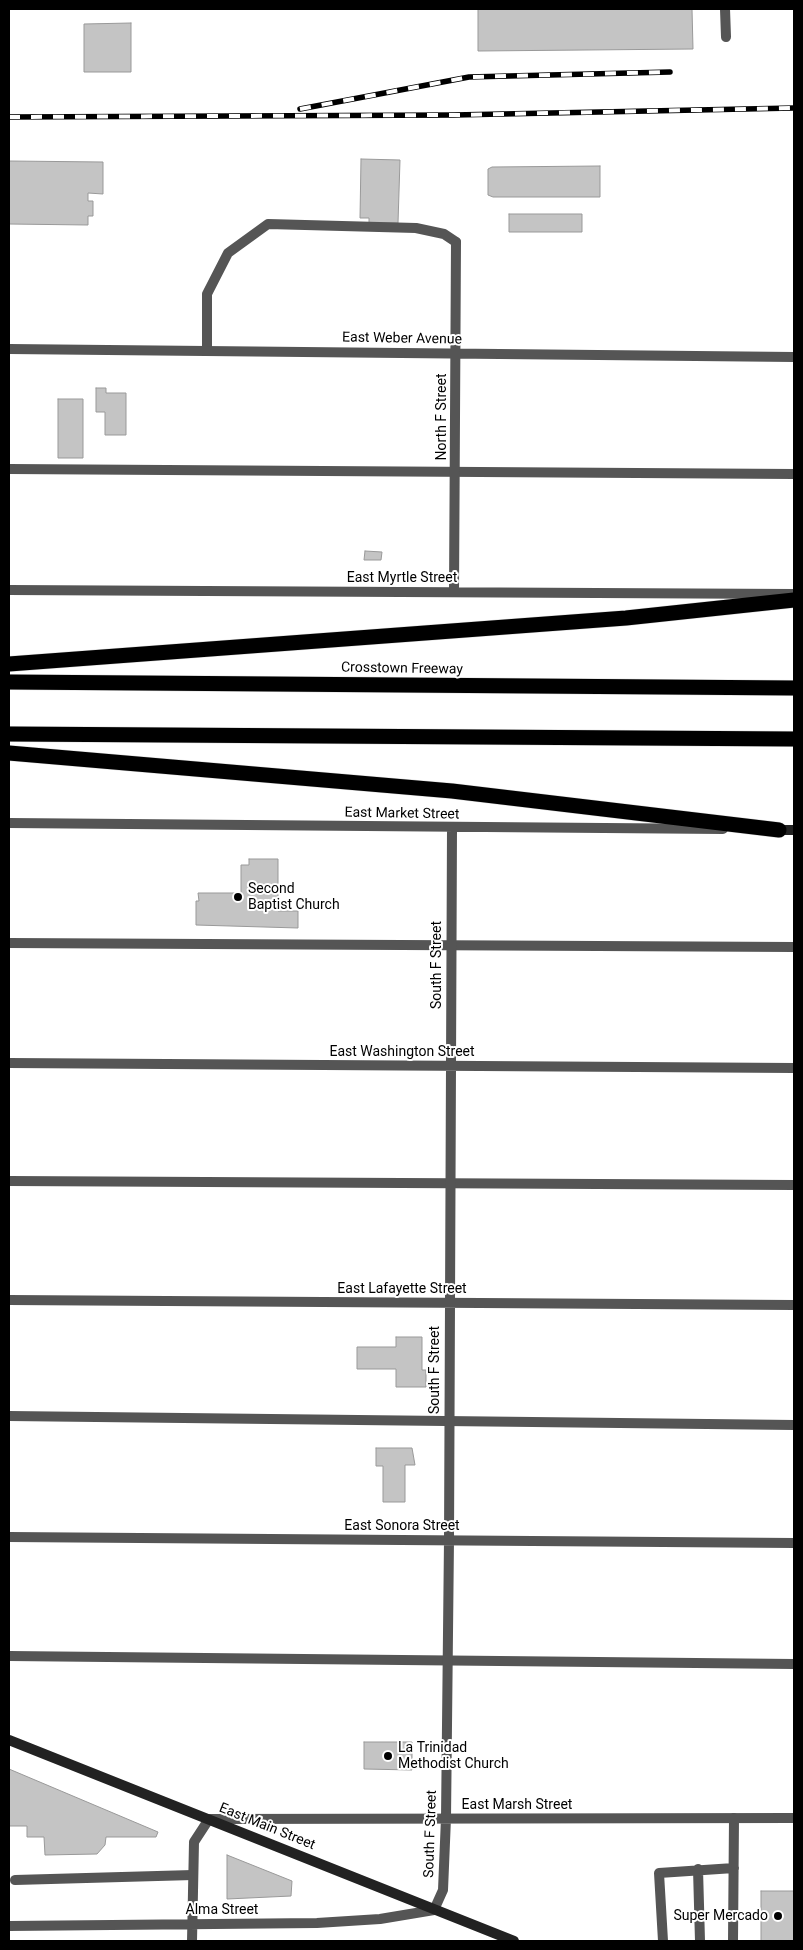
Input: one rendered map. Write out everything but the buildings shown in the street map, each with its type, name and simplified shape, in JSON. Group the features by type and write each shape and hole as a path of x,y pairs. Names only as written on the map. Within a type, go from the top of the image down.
{"highway":[{"path":"9,664 626,618 794,600"},
{"name":"Crosstown Freeway","path":"9,682 794,688"},
{"path":"9,734 794,739"},
{"path":"9,752 452,791 787,830"}],"main road":[{"name":"East Main Street","path":"9,1740 514,1941"}],"street":[{"path":"726,9 726,37"},
{"name":"North F Street","path":"207,351 207,294 228,253 268,224 416,228 444,234 456,242 454,592"},
{"name":"East Weber Avenue","path":"9,349 794,357"},
{"path":"9,470 794,474"},
{"name":"East Myrtle Street","path":"9,590 794,594"},
{"name":"East Market Street","path":"9,823 787,830"},
{"name":"South F Street","path":"434,1910 443,1890 445,1876 446,1818 452,828"},
{"path":"9,943 451,947 794,947"},
{"name":"East Washington Street","path":"9,1063 794,1068"},
{"path":"9,1181 794,1185"},
{"name":"East Lafayette Street","path":"9,1300 794,1305"},
{"path":"9,1416 794,1425"},
{"name":"East Sonora Street","path":"9,1538 794,1543"},
{"path":"9,1656 794,1664"},
{"path":"733,1941 734,1818"},
{"name":"East Marsh Street","path":"209,1819 794,1818"},
{"path":"192,1941 194,1842 209,1819"},
{"path":"663,1941 659,1873 734,1868"},
{"path":"698,1869 700,1941"},
{"path":"14,1880 193,1875"},
{"name":"Alma Street","path":"9,1926 317,1923 380,1919 434,1910"}],"railway":[{"path":"300,109 469,77 670,72"},
{"path":"9,117 454,115 794,108"}],"place":[{"name":"Second Baptist Church","path":"238,897"},
{"name":"La Trinidad Methodist Church","path":"388,1756"},
{"name":"Super Mercado","path":"778,1916"}]}
